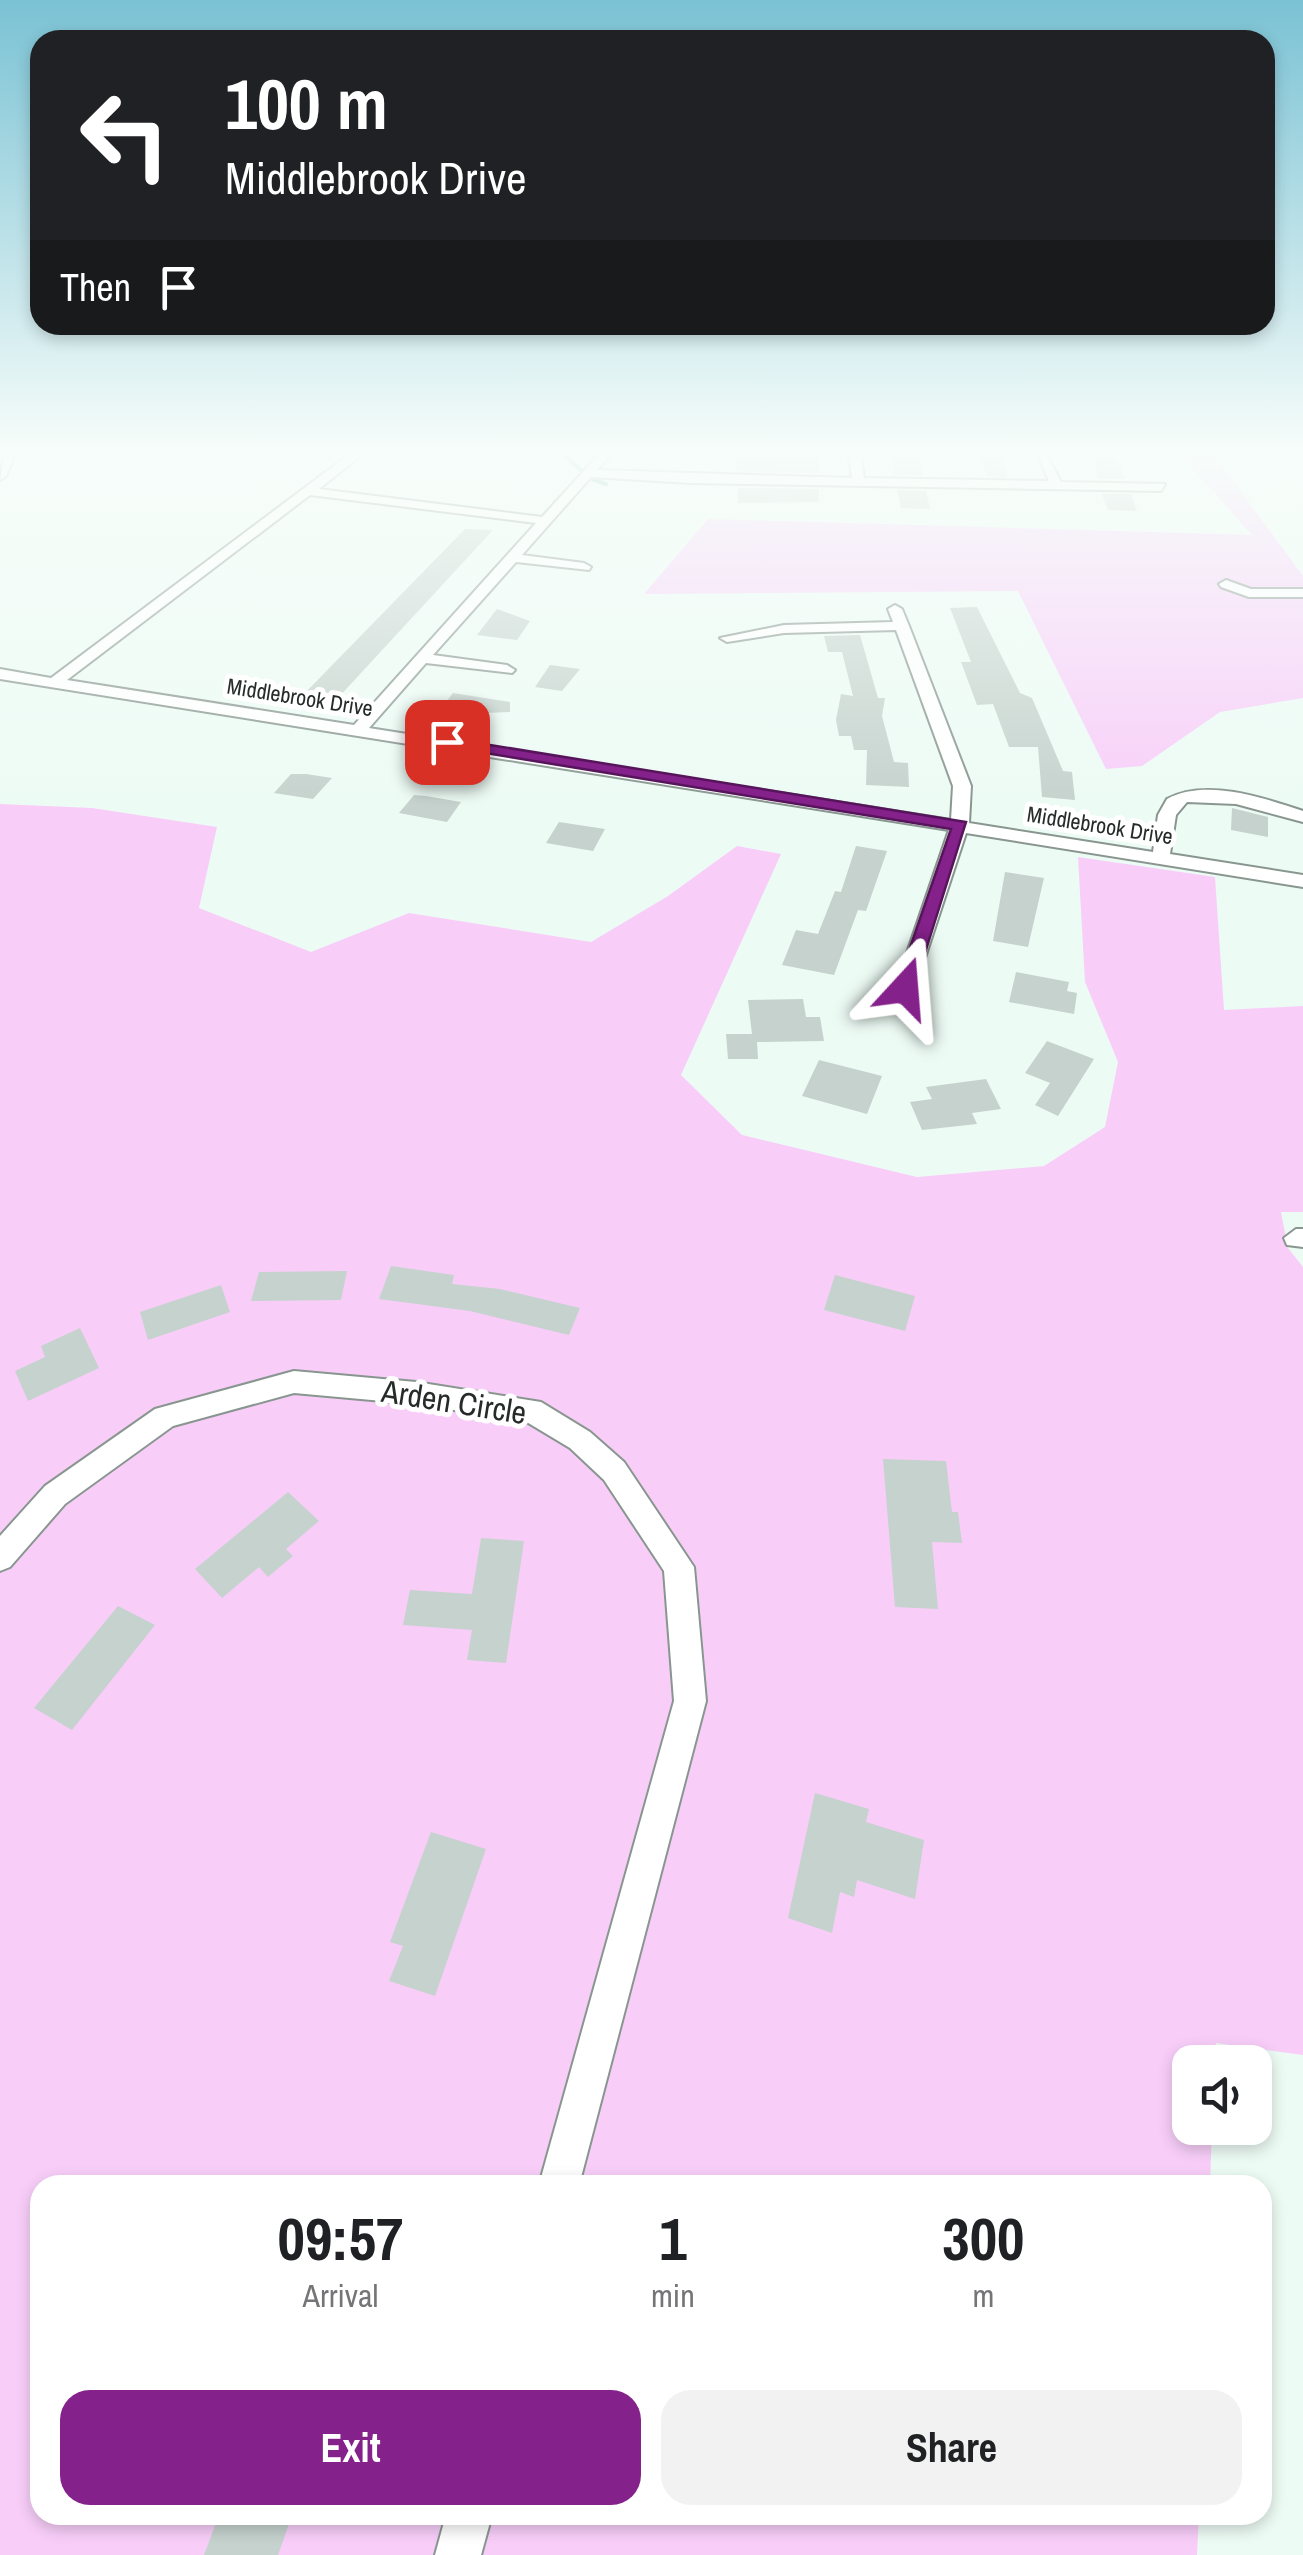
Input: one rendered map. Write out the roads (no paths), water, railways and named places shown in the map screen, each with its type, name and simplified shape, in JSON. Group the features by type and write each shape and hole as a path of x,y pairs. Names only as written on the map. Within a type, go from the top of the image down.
{"street":[{"path":"54,683 205,569"},
{"path":"360,728 505,569"},
{"path":"1226,584 1249,593 1303,593"},
{"path":"727,638 898,617 962,786 960,825 905,988 919,1018"},
{"path":"423,658 507,670"},
{"name":"Middlebrook Drive","path":"0,674 360,728 1303,881"},
{"path":"1161,858 1168,812 1173,802 1185,797 1228,798 1303,817"},
{"name":"Arden Circle","path":"0,1557 55,1495 165,1417 294,1382 416,1392 531,1410 580,1440 614,1470 679,1567 690,1701 561,2175"},
{"path":"458,2555 466,2525"}]}
